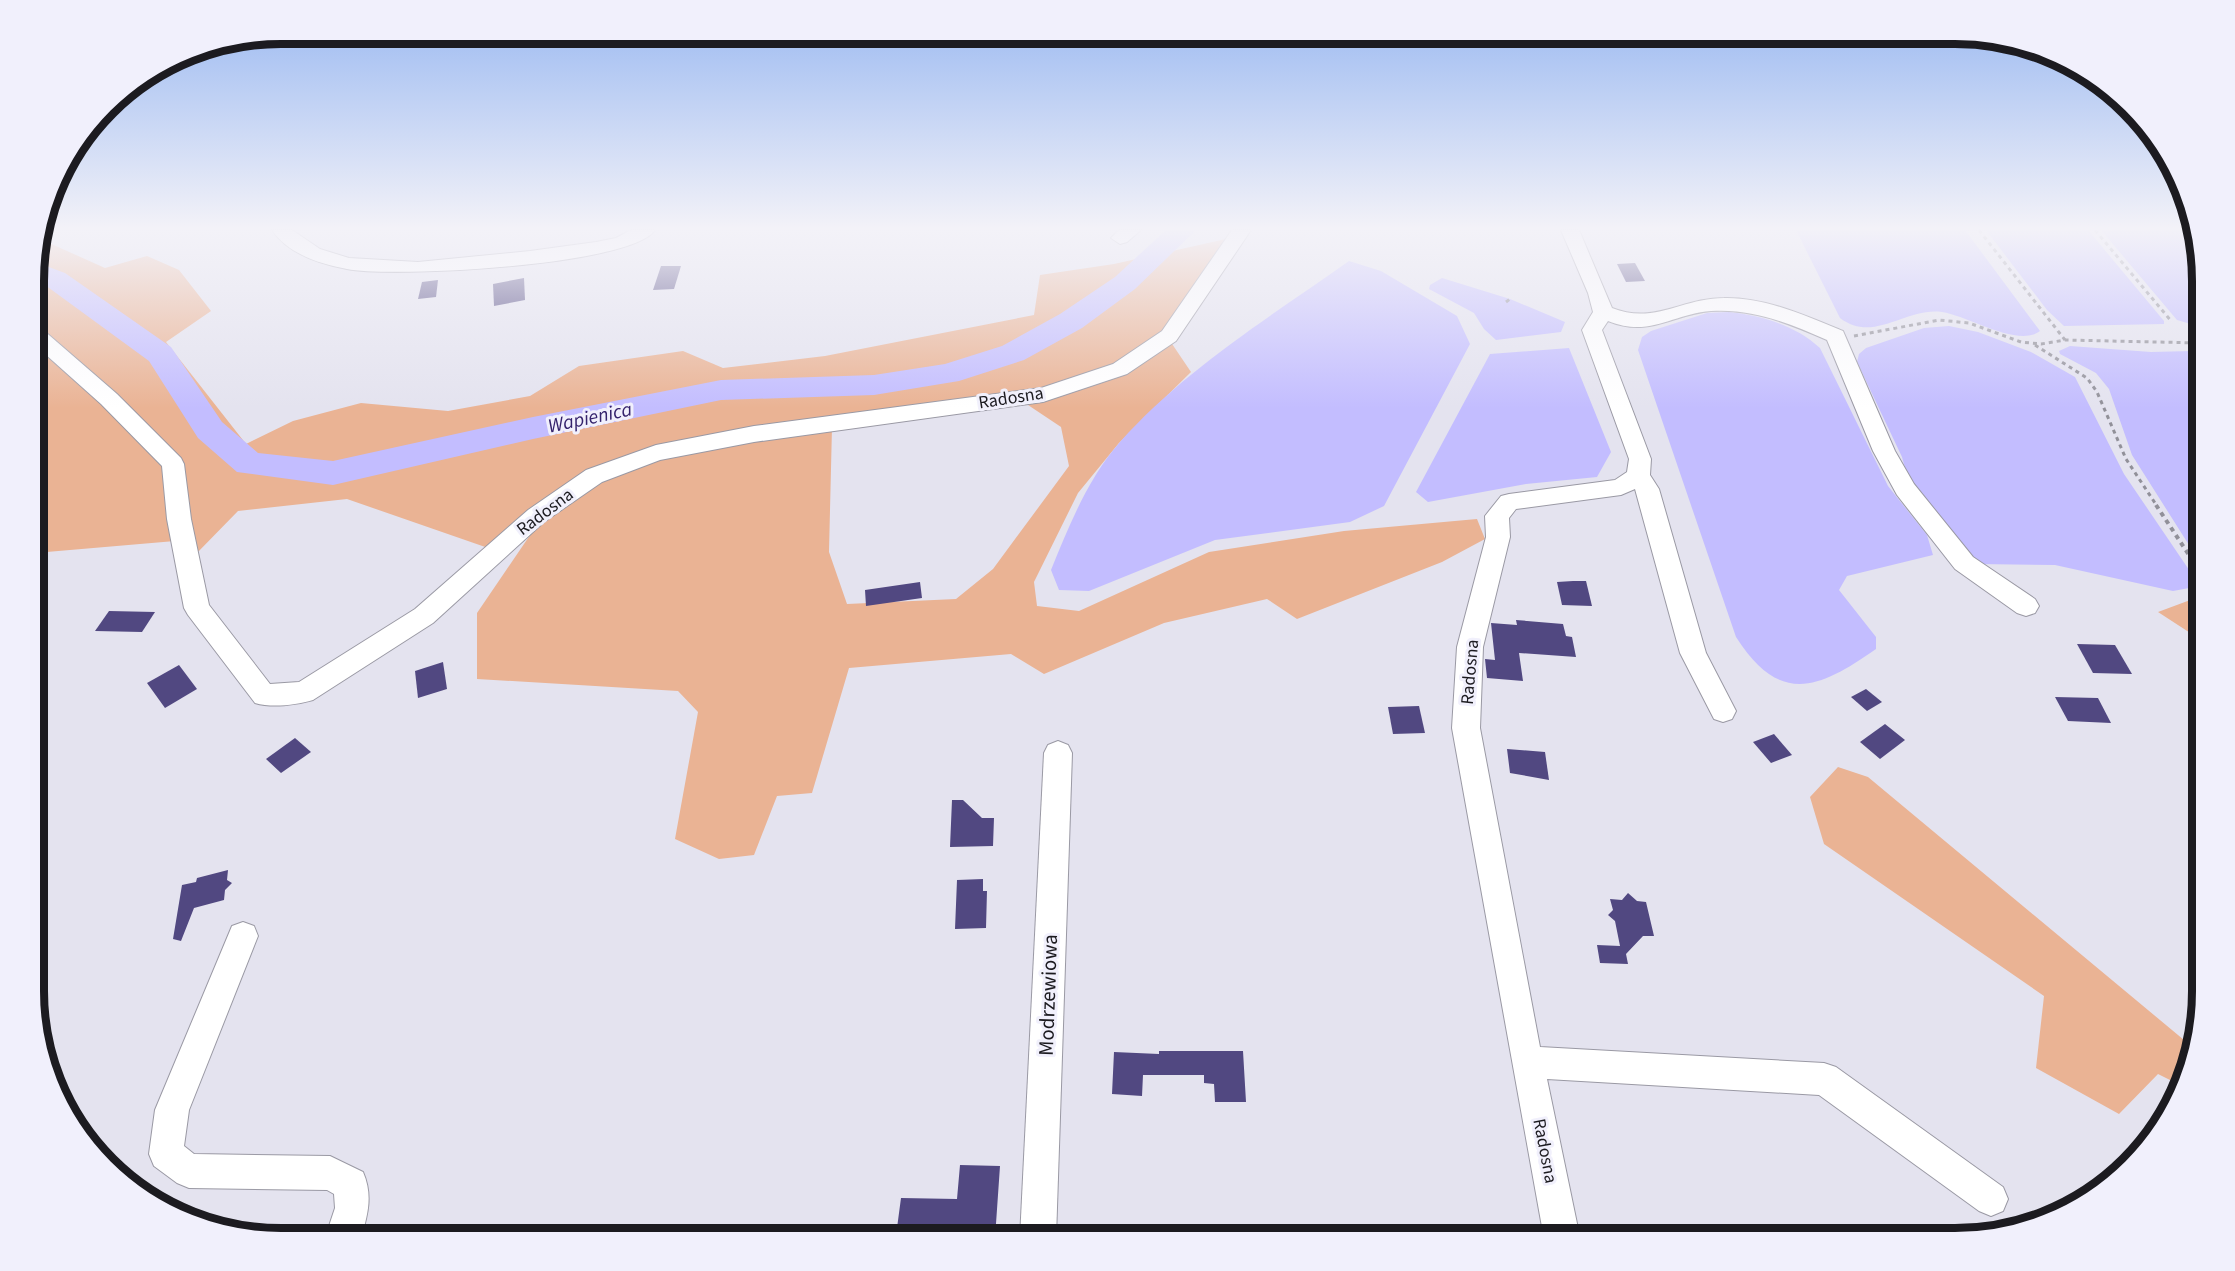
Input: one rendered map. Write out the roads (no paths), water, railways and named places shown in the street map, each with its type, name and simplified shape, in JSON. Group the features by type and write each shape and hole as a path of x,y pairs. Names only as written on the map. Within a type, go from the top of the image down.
{"street":[{"name":"Radosna","path":"44,342 109,399 173,464 179,519 197,608 264,695 304,692 424,615 536,516 594,477 656,453 754,434 1044,395 1120,369 1168,336 1199,289"},
{"path":"1596,289 1603,312 1617,320 1636,324 1654,322 1703,306 1725,304 1753,306 1787,315 1836,336 1884,451 1905,489 1964,563 2026,606"},
{"path":"1603,312 1592,330 1610,385 1640,459 1638,476 1647,489 1693,653 1723,711"},
{"name":"Radosna","path":"1560,1228 1466,728 1470,647 1498,537 1497,516 1509,502 1621,487 1638,476"},
{"name":"Modrzewiowa","path":"1038,1228 1058,753"},
{"path":"243,936 172,1110 166,1154 189,1171 330,1173 351,1184 352,1208 346,1228"},
{"path":"1527,1062 1824,1079 1991,1199"}],"waterway":[{"name":"Wapienica","path":"69,289 160,354 210,430 249,464 333,473 533,428 721,390 874,385 948,374 1013,353 1071,321 1116,289"}]}
